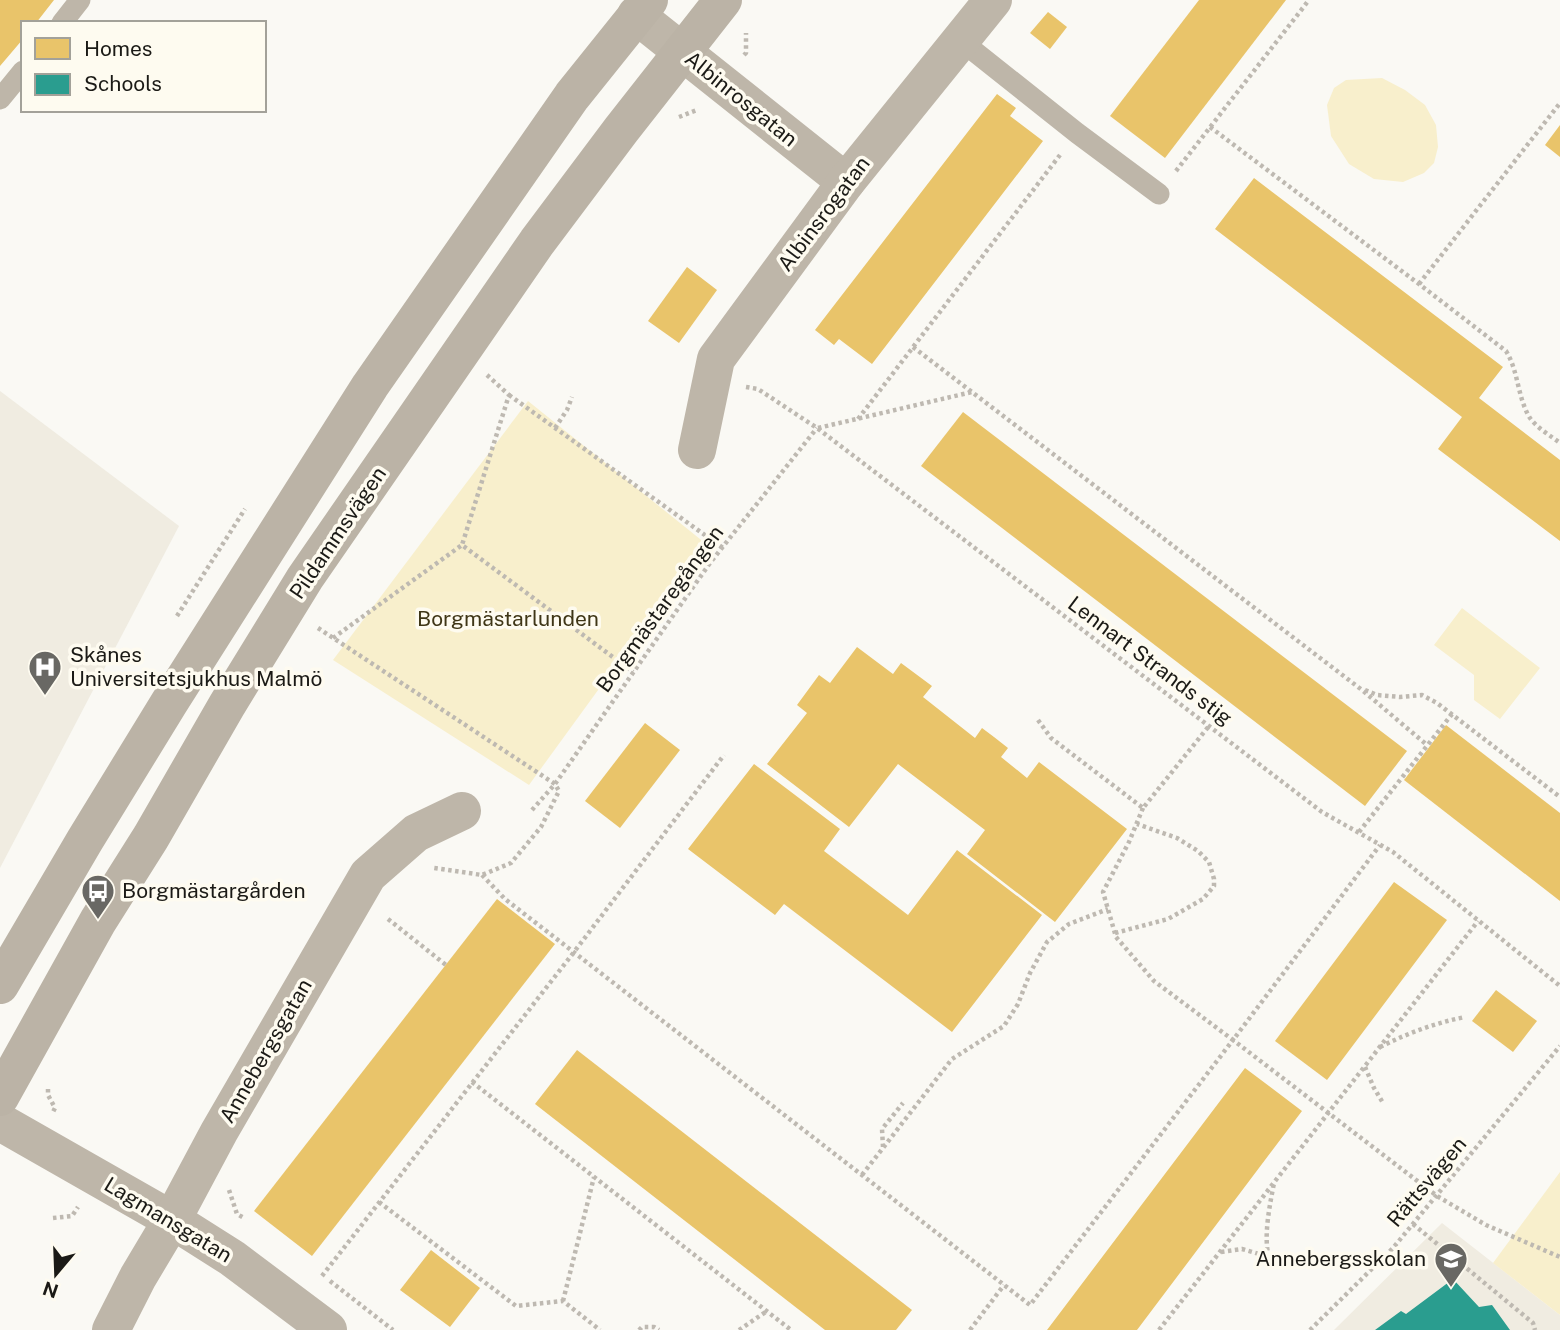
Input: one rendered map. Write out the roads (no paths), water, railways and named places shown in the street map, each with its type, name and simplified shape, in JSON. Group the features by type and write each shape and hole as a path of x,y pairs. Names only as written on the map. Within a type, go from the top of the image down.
{"main road":[{"path":"0,985 169,703 370,386 572,96 643,8"},
{"name":"Pildammsvägen","path":"0,1097 98,921 305,578 537,242 682,51 736,12"}],"street":[{"name":"Albinsrogatan","path":"697,450 716,359 846,182 993,0"},
{"name":"Albinrosgatan","path":"643,8 682,51 846,182"},
{"name":"Annebergsgatan","path":"111,1330 226,1121 368,875 416,833 462,811"},
{"name":"Lagmansgatan","path":"0,1122 172,1220 232,1258 328,1330"}],"lane":[{"path":"64,21 80,0"},
{"path":"960,40 1158,194"},
{"path":"0,99 21,73"}],"place":[{"name":"Skånes Universitetsjukhus Malmö","path":"45,697"},
{"name":"Borgmästargården","path":"98,921"},
{"name":"Annebergsskolan","path":"1451,1289"}],"park label":[{"name":"Borgmästarlunden","path":"508,619"}]}
